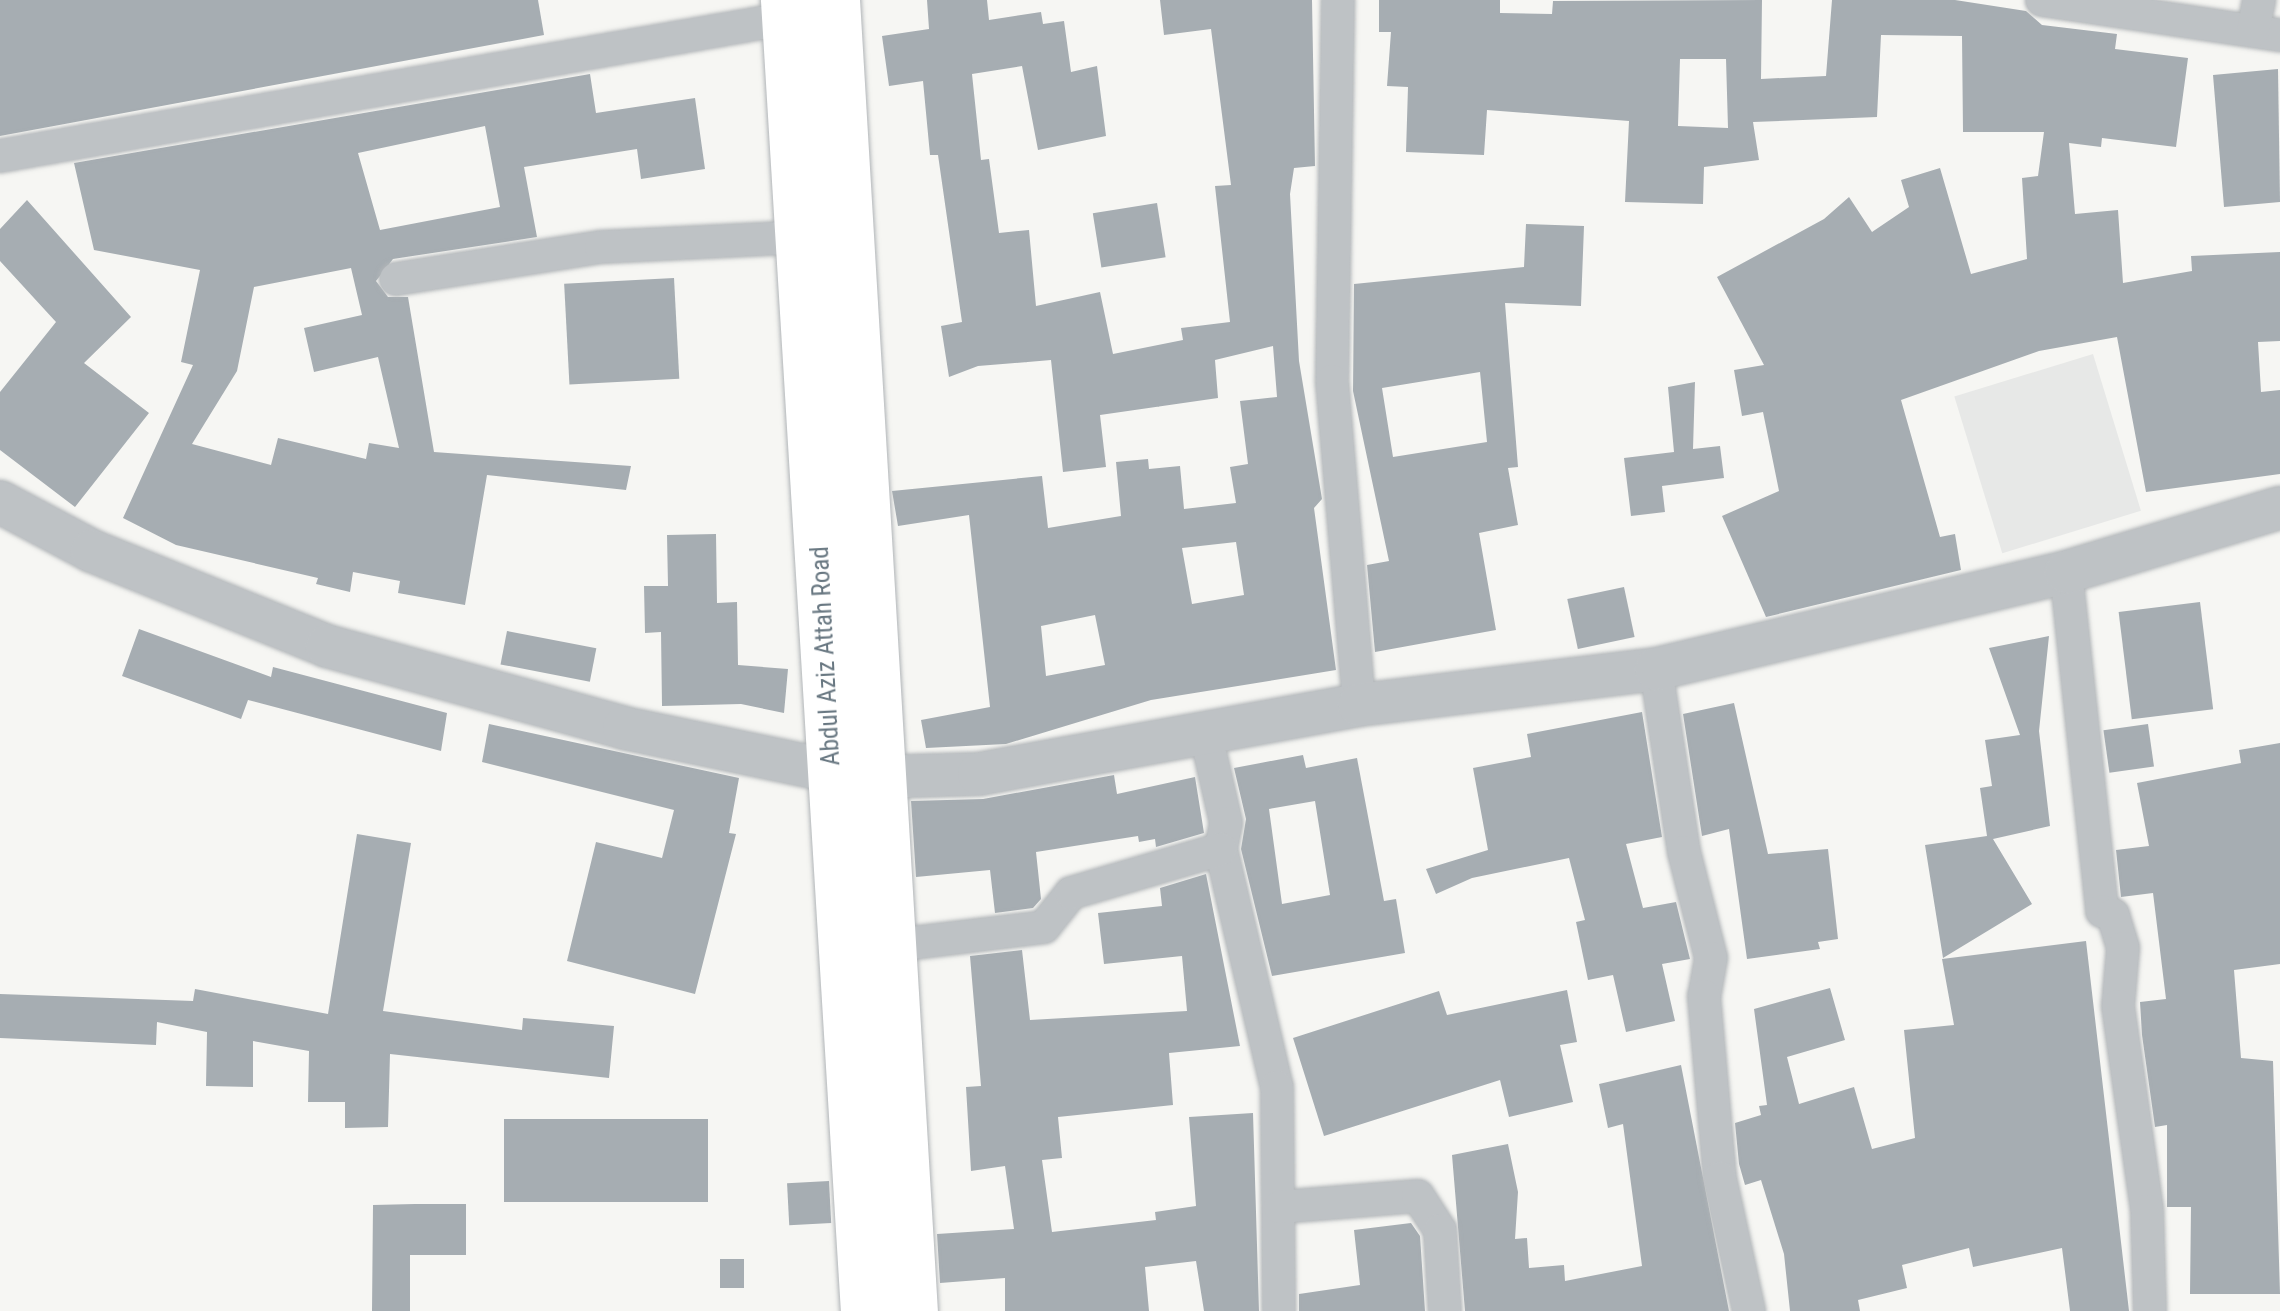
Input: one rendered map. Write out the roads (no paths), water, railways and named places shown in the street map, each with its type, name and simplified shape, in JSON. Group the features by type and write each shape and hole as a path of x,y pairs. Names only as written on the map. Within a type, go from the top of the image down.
{"highway":[{"name":"Abdul Aziz Attah Road","path":"803,6 805,237 853,774 887,946 910,1311"},
{"name":"Abdul Aziz Attah Road","path":"803,6 853,774 868,1311"}],"street":[{"path":"1338,0 1332,381 1359,705"},
{"path":"2042,0 2264,22"},
{"path":"0,156 803,6"},
{"path":"396,279 601,246 805,237"},
{"path":"0,502 92,551 327,646 624,728 853,774 979,774 1359,705 1656,669 2066,572 2280,508"},
{"path":"2066,572 2102,911 2113,915 2123,948 2118,1006 2147,1211 2150,1311"},
{"path":"1656,669 1684,852 1710,958 1704,996 1720,1178 1749,1311"},
{"path":"1205,732 1226,823 1220,848 1277,1087 1279,1311"},
{"path":"887,946 1044,927 1071,893 1220,848"},
{"path":"1280,1207 1418,1196 1440,1230 1445,1311"}]}
